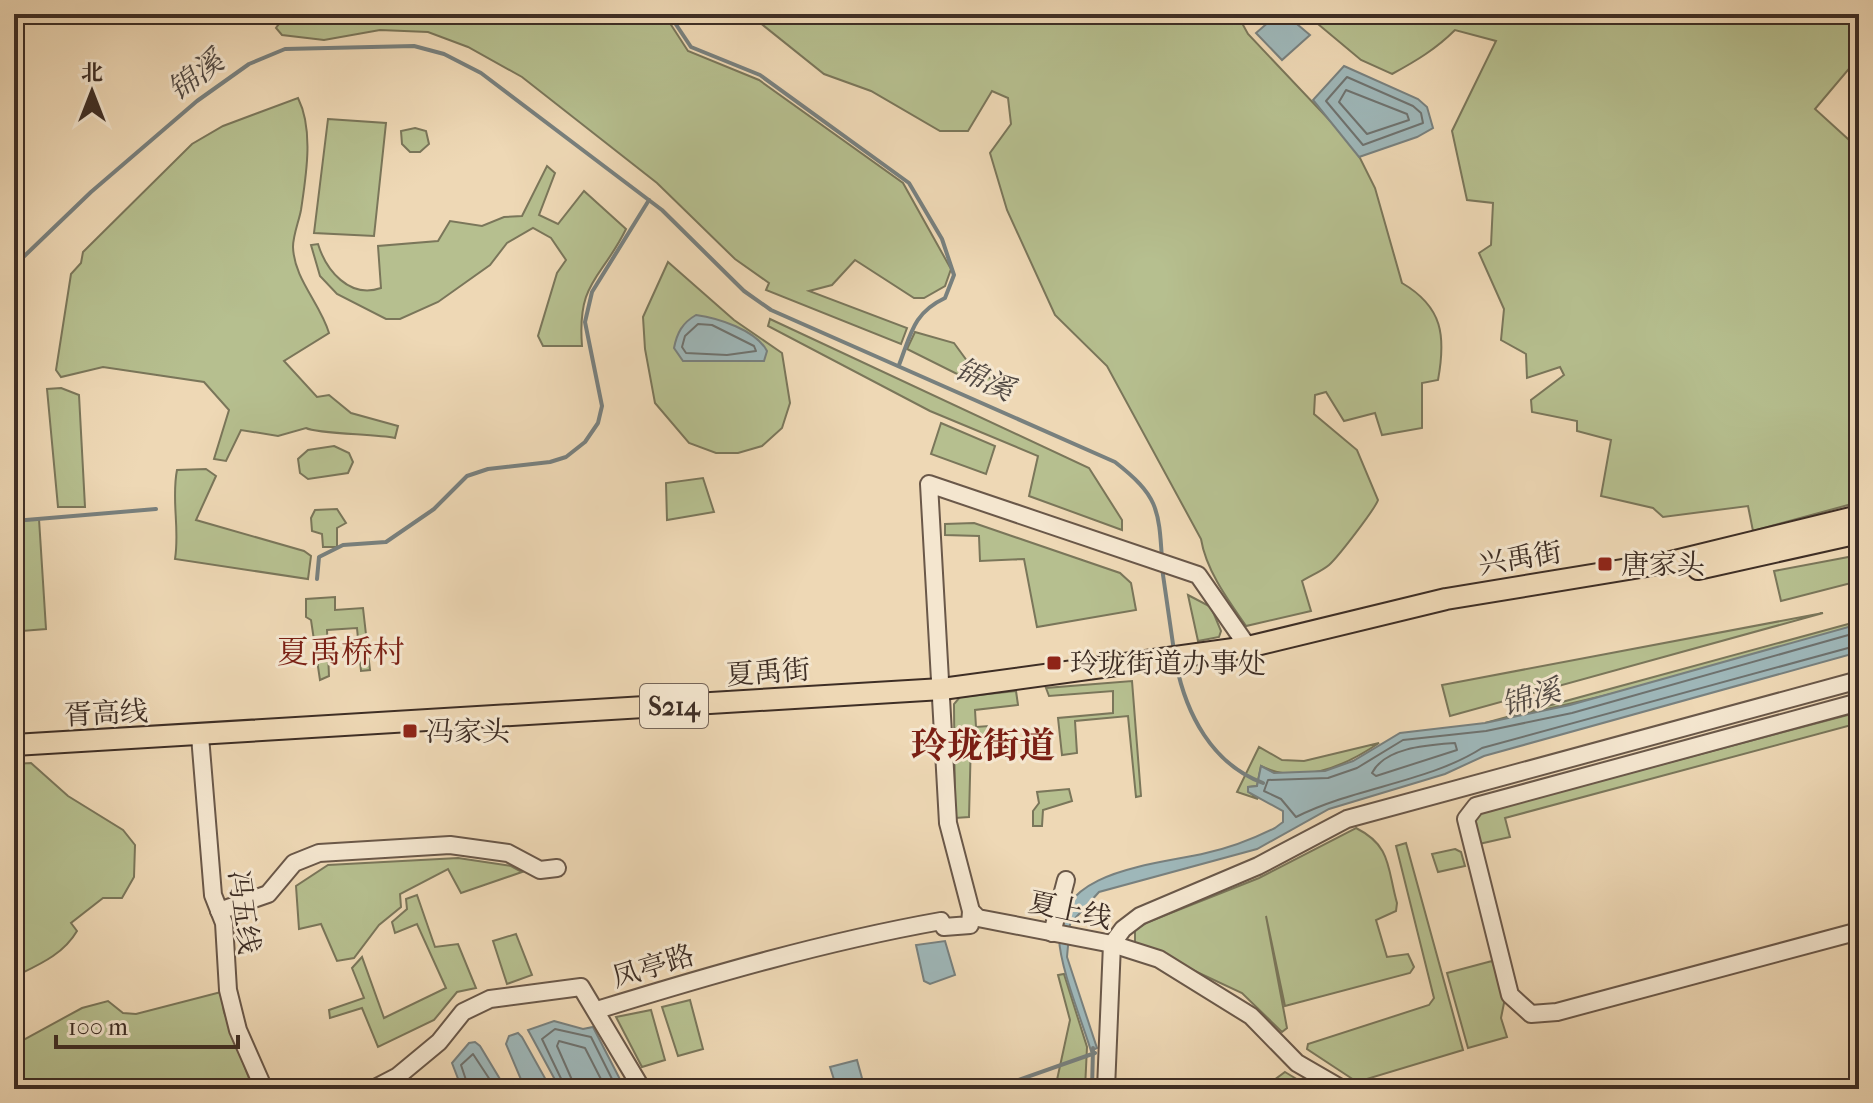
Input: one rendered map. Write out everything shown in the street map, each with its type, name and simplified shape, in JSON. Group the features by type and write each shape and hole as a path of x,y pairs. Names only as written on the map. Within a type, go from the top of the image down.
{"main road":[{"name":"兴禹街","path":"1248,647 1446,599 1671,562 1859,516"},
{"name":"兴禹街","path":"1330,626 1445,613 1680,573 1859,533"},
{"name":"夏禹街","path":"200,736 942,689 1248,647"},
{"name":"胥高线","path":"14,745 200,736"}],"street":[{"path":"971,911 948,823 929,484 1198,575 1248,647"},
{"path":"1106,1089 1112,944 1123,929 1140,916 1258,866 1347,819 1859,680"},
{"path":"1859,702 1476,806 1466,819 1510,995 1531,1014 1557,1012 1859,931"},
{"name":"冯五线","path":"200,736 213,895 224,923 228,990 238,1030 264,1089"},
{"path":"219,911 268,894 294,863 319,853 450,845 508,853 540,870 557,868"},
{"path":"1052,933 1066,880"},
{"name":"夏上线","path":"971,911 978,918 1112,944 1159,959 1251,1016 1297,1063 1342,1089"},
{"name":"凤亭路","path":"373,1089 398,1076 439,1042 463,1012 490,999 581,987 597,1010 783,954 867,934 941,921 944,927 970,925 971,911"},
{"path":"597,1010 642,1089"}],"green space":[{"path":"286,14 664,14 688,51 759,80 903,183 951,269 945,286 924,298 914,298 855,260 832,285 809,291 907,328 901,344 766,290 769,283 735,259 657,183 522,77 468,47 428,32 380,30 324,40 282,35 276,28"},
{"path":"749,14 1237,14 1248,34 1354,146 1375,188 1402,283 1426,302 1434,313 1441,336 1438,380 1422,383 1422,428 1382,435 1375,413 1344,421 1326,392 1315,395 1314,414 1357,450 1378,500 1334,560 1302,581 1311,611 1246,626 1213,573 1201,539 1107,366 1055,315 1007,210 990,153 1011,124 1008,98 992,91 968,131 940,131 871,91 824,74"},
{"path":"1306,14 1859,14 1859,57 1815,109 1859,149 1859,502 1753,531 1748,506 1663,517 1653,508 1601,496 1611,440 1577,431 1577,421 1532,412 1531,400 1564,375 1560,367 1527,378 1526,354 1501,340 1504,309 1479,253 1491,245 1493,203 1467,200 1452,131 1496,41 1455,30 1441,43 1392,74 1361,60"},
{"path":"298,98 306,124 307,153 301,210 293,242 294,259 329,333 284,361 317,397 329,395 351,413 398,426 395,438 306,428 278,436 241,430 226,461 214,459 229,410 204,382 103,367 61,377 56,370 71,274 81,263 83,252 192,144 223,126"},
{"path":"328,119 386,123 374,236 314,233"},
{"path":"415,128 426,131 429,144 420,152 410,152 402,144 401,131"},
{"path":"547,166 555,173 539,215 558,224 584,191 626,229 587,294 581,324 582,346 543,346 538,336 557,273 566,260 551,238 533,228 507,243 490,265 438,302 400,319 386,319 337,294 320,276 311,245 318,244 333,272 349,286 369,290 381,288 378,246 438,241 450,221 482,226 504,217 522,216"},
{"path":"668,262 734,320 782,353 790,403 782,428 762,446 738,453 716,453 689,443 655,403 645,349 643,317"},
{"path":"770,319 1089,468 1122,520 1122,530 1029,496 1038,456 930,411 768,326"},
{"path":"915,332 954,343 973,369 992,379 991,385 983,387 907,349"},
{"path":"61,388 79,395 85,507 58,507 47,389"},
{"path":"941,423 995,446 986,474 931,454"},
{"path":"334,446 349,453 353,462 348,473 308,479 300,473 298,459 308,450"},
{"path":"206,469 216,476 196,520 304,551 311,556 308,579 175,559 177,470"},
{"path":"703,478 714,512 667,520 666,483"},
{"path":"337,509 346,523 337,528 337,547 323,547 322,534 312,531 311,518 315,510"},
{"path":"39,519 46,629 22,631 14,520"},
{"path":"974,523 1120,573 1131,583 1136,610 1037,627 1024,559 980,561 979,536 945,535 945,524"},
{"path":"1859,555 1859,581 1781,601 1774,571"},
{"path":"1188,595 1211,607 1221,631 1219,637 1198,641"},
{"path":"335,597 335,610 363,608 370,670 361,671 357,628 327,630 329,676 320,680 311,620 306,617 306,599"},
{"path":"1823,613 1450,716 1442,685"},
{"path":"1859,621 1859,624 1813,639 1720,666 1485,723"},
{"path":"1132,681 1141,796 1136,797 1128,716 1075,721 1077,753 1062,755 1058,718 1113,713 1113,691 1049,696 1046,688"},
{"path":"1016,691 1018,705 975,710 976,727 989,726 990,733 971,738 969,817 955,818 954,704 960,697"},
{"path":"1859,712 1859,723 1505,818 1510,837 1479,844 1475,816 1486,811"},
{"path":"1379,743 1337,766 1307,774 1276,772 1261,766 1257,786 1249,787 1249,792 1258,799 1237,792 1259,747 1282,760 1304,761"},
{"path":"31,763 68,796 123,830 135,845 134,877 122,898 103,898 71,923 77,931 57,953 14,977 14,764"},
{"path":"1069,789 1072,801 1043,810 1042,826 1033,826 1033,811 1039,803 1037,792"},
{"path":"1356,828 1376,842 1386,859 1397,903 1396,911 1376,920 1387,957 1408,954 1414,967 1410,973 1285,1006 1266,916 1287,1028 1282,1032 1242,993 1135,943 1135,930 1148,922 1259,878"},
{"path":"1406,843 1463,1050 1357,1082 1307,1049 1308,1044 1429,1005 1434,998 1396,846"},
{"path":"1455,849 1461,852 1465,866 1438,872 1432,854"},
{"path":"458,858 511,866 522,872 461,893 448,869 400,894 401,907 379,925 354,958 337,961 321,924 299,929 296,886 328,865"},
{"path":"417,895 435,947 458,944 476,988 457,992 434,1020 378,1047 362,1008 330,1018 329,1010 364,998 352,968 362,957 384,1018 446,988 417,924 395,933 392,922 407,909 406,899"},
{"path":"516,934 532,975 507,984 493,941"},
{"path":"1492,961 1505,998 1501,1018 1507,1037 1468,1048 1447,973"},
{"path":"1064,974 1087,1047 1085,1089 1055,1089 1070,1020 1058,975"},
{"path":"221,992 224,1012 253,1089 14,1089 14,1045 82,1008 108,1001 123,1013 136,1014"},
{"path":"690,1000 703,1049 678,1056 662,1007"},
{"path":"651,1010 665,1060 642,1067 616,1017"},
{"path":"1285,1072 1313,1089 1270,1089 1270,1083"}],"water":[{"path":"1278,14 1285,14 1310,35 1282,60 1256,33"},
{"path":"1344,66 1418,99 1427,107 1433,128 1417,137 1359,157 1313,100"},
{"path":"696,315 746,331 767,351 764,361 683,361 674,348 675,343 684,325"},
{"path":"1859,624 1859,652 1484,756 1445,774 1329,809 1257,849 1099,892 1070,924 1067,957 1097,1048 1091,1051 1060,950 1063,915 1074,897 1113,874 1224,849 1283,822 1283,811 1248,792 1248,787 1257,786 1261,766 1274,773 1325,771 1353,761 1400,733 1485,723 1570,705"},
{"path":"945,941 955,975 930,984 924,981 916,945"},
{"path":"554,1021 583,1029 593,1027 625,1089 560,1089 528,1030"},
{"path":"518,1033 551,1089 525,1089 506,1044 509,1036"},
{"path":"475,1042 506,1089 462,1089 452,1063 469,1043"},
{"path":"857,1060 865,1089 837,1089 830,1067"}],"waterway":[{"path":"669,14 691,47 760,75 909,183 942,239 954,275 945,298 926,310 914,326 899,365"},
{"name":"锦溪","path":"14,266 91,192 197,101 249,64 285,49 414,46 444,54 481,73 662,210 744,291 771,310 1115,462 1140,484 1153,504 1162,560"},
{"path":"317,579 319,557 343,545 386,542 434,509 467,476 488,469 550,462 566,457 585,442 598,423 602,406 585,322 592,292 649,200"},
{"path":"14,521 156,509"},
{"name":"锦溪","path":"1162,568 1174,651"},
{"name":"锦溪","path":"1176,663 1187,701 1204,735 1229,763 1263,783"},
{"path":"1092,1089 1093,1048"},
{"path":"993,1089 1095,1053"}],"place":[{"name":"唐家头","path":"1605,564"},
{"name":"玲珑街道办事处","path":"1054,663"},
{"name":"冯家头","path":"410,731"}],"district":[{"name":"夏禹桥村","path":"341,652"},
{"name":"玲珑街道","path":"983,746"}]}
